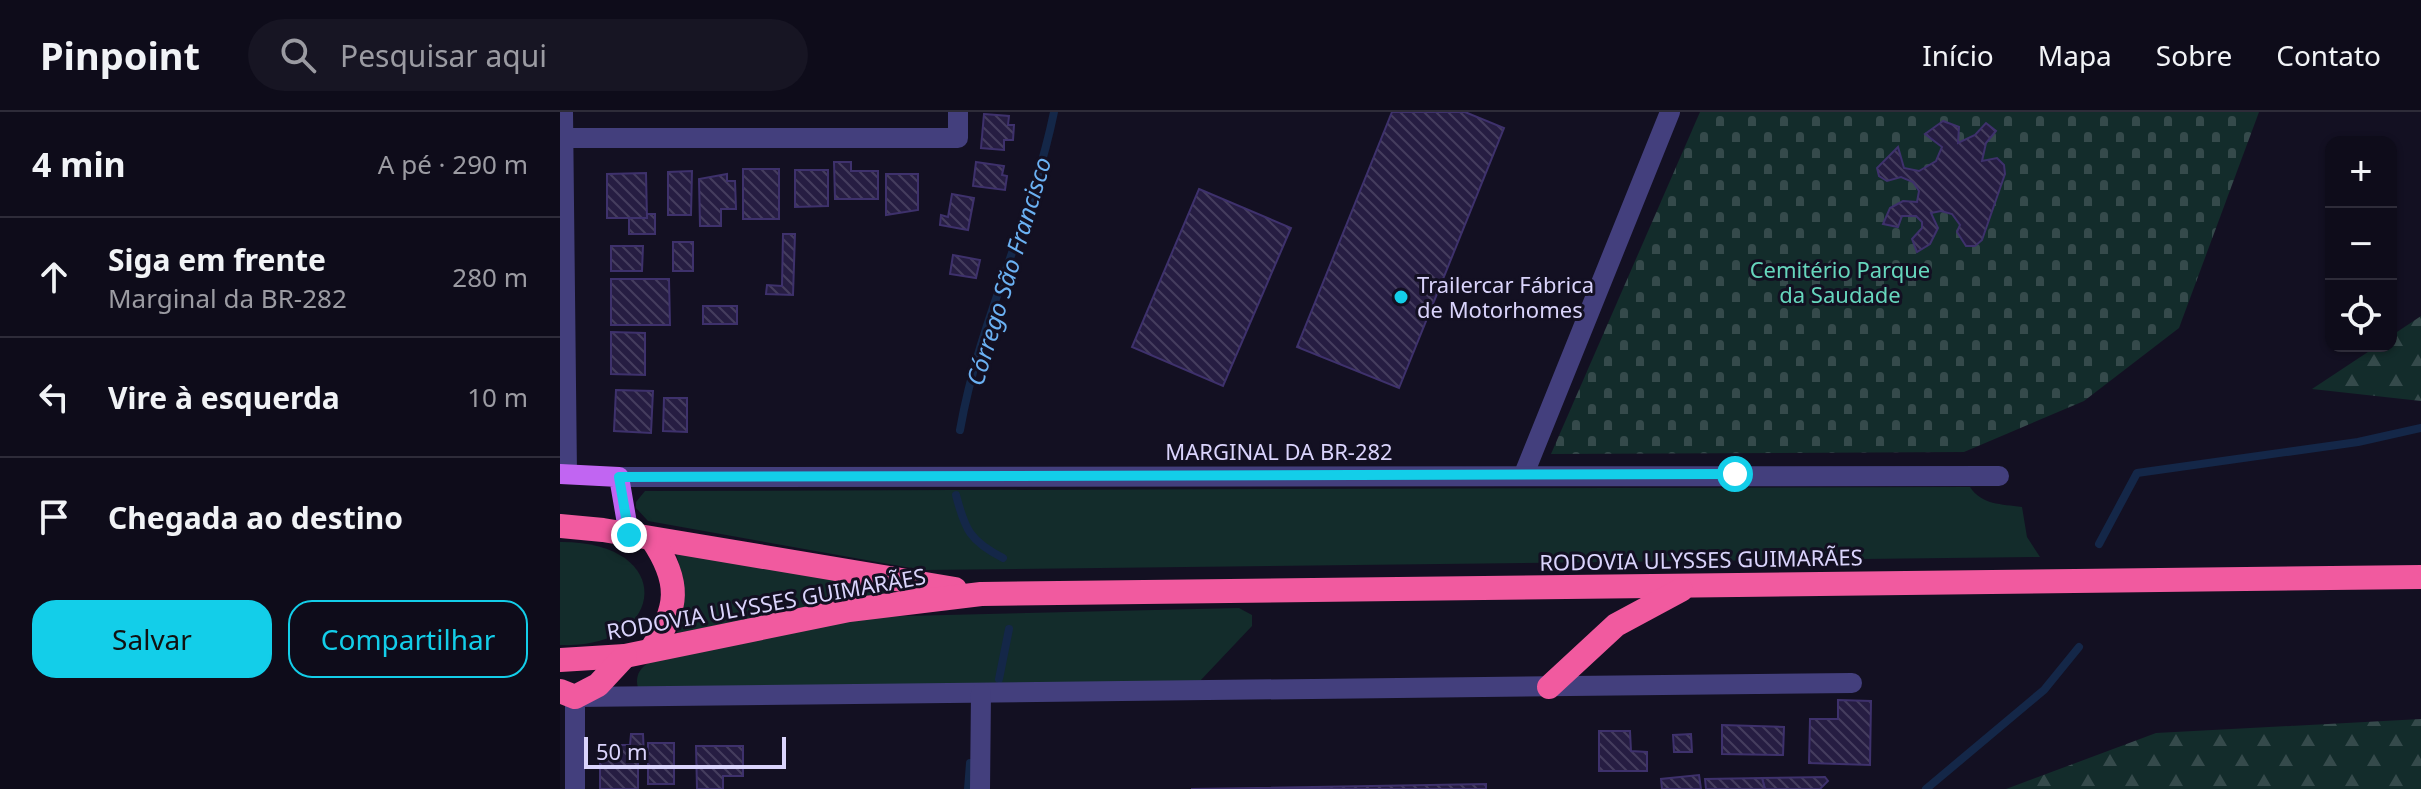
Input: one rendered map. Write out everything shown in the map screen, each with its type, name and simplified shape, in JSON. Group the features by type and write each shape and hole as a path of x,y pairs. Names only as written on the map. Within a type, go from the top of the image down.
{"highway":[{"name":"RODOVIA ULYSSES GUIMARÃES","path":"560,526 981,594"},
{"path":"641,537 666,560 674,589 669,622 651,650"},
{"name":"RODOVIA ULYSSES GUIMARÃES","path":"560,660 625,656 849,610 981,594 2421,577"},
{"path":"1549,687 1616,625 1648,604 1691,585"},
{"path":"565,695 598,685 625,656"}],"main road":[{"name":"MARGINAL DA BR-282","path":"562,476 619,477"},
{"path":"619,477 641,537"}],"street":[{"path":"562,476 563,112"},
{"path":"562,138 958,138 958,112"},
{"path":"1524,474 1670,112"},
{"name":"MARGINAL DA BR-282","path":"619,477 1999,476"},
{"path":"575,789 565,695 1852,683"},
{"path":"980,789 981,693"}],"green space":[{"name":"Cemitério Parque da Saudade","path":"1700,112 2259,112 2179,328 2084,401 1964,452 1551,454"},
{"path":"2421,316 2421,401 2312,389 2368,352 2397,352 2397,332"},
{"path":"1970,487 1986,500 2022,507 2027,537 2040,557 922,570 648,521 636,508 636,502 645,491"},
{"path":"560,542 599,546 625,558 640,575 644,595 638,614 621,631 595,642 560,645"},
{"path":"675,549 911,588 677,633 684,583"},
{"path":"1239,608 1252,615 1252,626 1200,681 638,688 637,684 638,674 648,663 863,617"},
{"path":"2421,719 2421,789 2006,789 2156,733"}],"building":[{"path":"1392,112 1465,112 1504,128 1399,388 1297,347"},
{"path":"984,114 1009,116 1008,125 1014,125 1013,140 1004,140 1004,150 981,148"},
{"path":"1943,121 1959,127 1958,143 1975,135 1986,123 1996,131 1986,143 1982,161 1997,158 2004,165 2005,174 1982,240 1975,246 1966,246 1957,232 1960,225 1952,214 1941,211 1931,213 1938,228 1930,244 1917,252 1912,239 1922,228 1922,222 1916,216 1902,216 1898,227 1883,224 1890,208 1903,201 1917,202 1919,191 1913,182 1901,177 1887,181 1879,176 1877,168 1898,147 1904,168 1919,171 1936,161 1942,147 1925,134"},
{"path":"834,162 851,162 851,171 878,171 878,199 835,199"},
{"path":"976,162 1004,166 1002,175 1007,176 1005,190 973,186"},
{"path":"743,169 779,169 779,219 743,219"},
{"path":"795,170 828,170 828,206 795,207"},
{"path":"692,171 691,215 668,215 668,172"},
{"path":"646,173 647,218 607,218 607,174"},
{"path":"727,174 727,181 735,181 736,209 721,209 721,226 700,226 699,179"},
{"path":"886,174 918,174 918,210 886,215"},
{"path":"1199,189 1291,228 1223,386 1132,347"},
{"path":"952,194 974,198 968,230 940,225 941,215 948,217"},
{"path":"647,214 655,214 655,234 629,234 629,218 647,218"},
{"path":"783,234 795,234 793,295 766,294 767,285 782,286"},
{"path":"673,242 693,242 693,271 673,271"},
{"path":"611,246 643,246 642,271 611,271"},
{"path":"953,255 980,260 976,278 950,274"},
{"path":"611,279 669,279 670,325 611,325"},
{"path":"703,306 737,306 737,324 703,324"},
{"path":"611,332 645,333 645,375 611,374"},
{"path":"616,390 653,391 651,433 614,431"},
{"path":"664,398 687,398 687,432 663,431"},
{"path":"1838,700 1871,701 1870,765 1809,763 1810,719 1838,719"},
{"path":"1722,725 1784,727 1783,755 1722,754"},
{"path":"1599,731 1630,731 1631,751 1647,752 1647,771 1599,771"},
{"path":"631,734 643,734 644,756 638,757 638,789 600,789 600,745 630,745"},
{"path":"1691,734 1692,752 1674,752 1673,735"},
{"path":"648,743 674,743 674,784 648,784"},
{"path":"696,746 743,746 743,776 723,776 723,789 697,789"},
{"path":"1699,775 1701,789 1662,789 1661,779"},
{"path":"1825,777 1828,781 1820,789 1765,789 1762,778"},
{"path":"1762,778 1765,789 1706,789 1705,779"},
{"path":"1486,784 1486,789 1191,789"}],"waterway":[{"name":"Córrego São Francisco","path":"960,430 980,349 1033,192 1054,112"},
{"path":"2099,544 2137,473 2358,442 2421,428"},
{"name":"Córrego São Francisco","path":"956,495 970,533 983,546 1003,558"},
{"name":"Córrego São Francisco","path":"999,679 1009,629"},
{"path":"1926,789 2044,690 2079,647"},
{"name":"Córrego São Francisco","path":"968,789 970,763"}],"place":[{"name":"Trailercar Fábrica de Motorhomes","path":"1401,297"}],"route":[{"path":"629,535 619,477 1735,474"}]}
